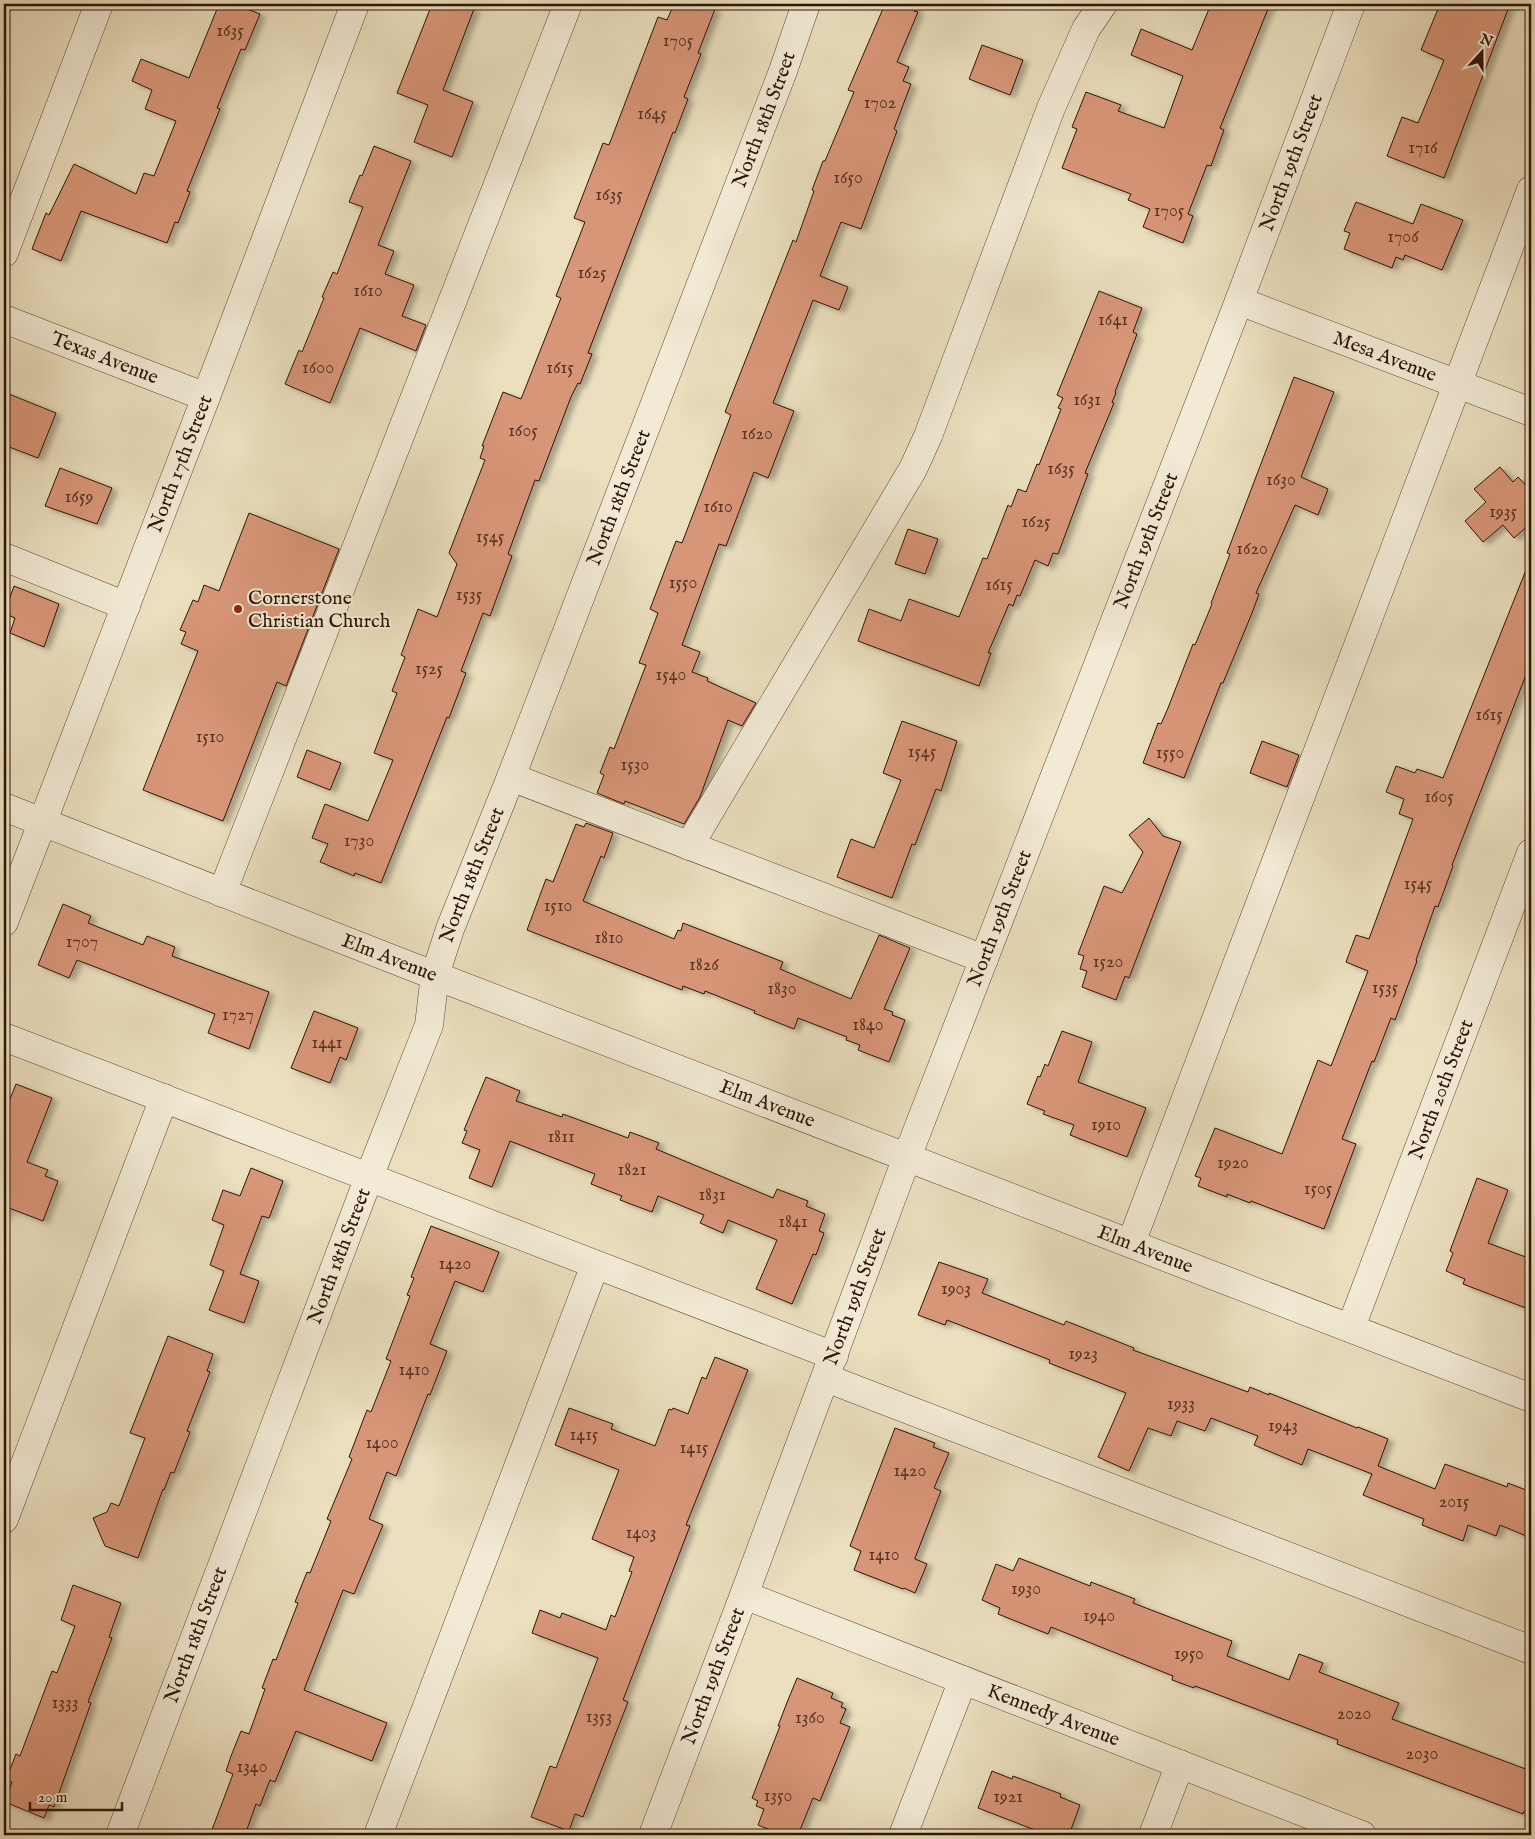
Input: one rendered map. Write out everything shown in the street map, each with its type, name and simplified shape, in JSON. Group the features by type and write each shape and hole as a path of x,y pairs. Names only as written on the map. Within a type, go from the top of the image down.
{"street":[{"path":"4,253 99,4"},
{"name":"North 17th Street","path":"4,922 355,4"},
{"path":"222,893 568,4"},
{"name":"North 18th Street","path":"120,1835 369,1177 429,1025 435,975 450,929 511,776 783,71 806,4"},
{"path":"689,846 913,469 928,436 1051,108 1086,29 1103,4"},
{"name":"North 19th Street","path":"653,1835 830,1367 907,1157 1239,301 1351,4"},
{"path":"1131,1243 1531,190"},
{"name":"Mesa Avenue","path":"1239,301 1531,412"},
{"name":"Texas Avenue","path":"4,319 206,397"},
{"path":"4,557 126,606"},
{"path":"511,776 984,959"},
{"name":"Elm Avenue","path":"4,807 222,893 1531,1398"},
{"name":"North 20th Street","path":"1351,1327 1531,853"},
{"path":"4,1037 595,1265 830,1367 1531,1650"},
{"path":"4,1520 164,1098"},
{"path":"378,1835 595,1265"},
{"name":"Kennedy Avenue","path":"744,1596 1362,1835"},
{"path":"903,1835 963,1680"},
{"path":"1153,1835 1180,1764"}],"building":[{"path":"219,4 234,4 260,14 245,50 241,49 217,108 220,109 187,191 190,192 178,223 175,222 167,243 81,211 61,261 32,249 46,213 49,215 74,164 136,194 144,173 154,176 176,121 145,109 152,90 132,81 141,59 189,78"},
{"path":"432,4 461,4 474,9 443,90 473,102 452,157 414,142 428,105 397,93"},
{"path":"674,4 700,4 715,9 698,53 701,54 684,97 688,99 675,133 673,132 588,353 592,354 580,384 578,383 571,397 539,481 535,480 508,554 512,556 490,616 483,613 461,671 466,673 449,718 447,717 381,883 355,873 354,876 320,862 328,844 312,838 325,804 368,821 393,760 374,753 397,693 392,691 405,657 401,655 418,609 437,617 457,564 449,553 485,460 480,458 484,446 482,446 503,392 521,399 561,298 556,296 585,222 574,218 603,143 609,145 658,17 667,20"},
{"path":"885,4 916,4 914,11 918,12 897,62 909,67 903,81 911,84 894,129 897,131 861,229 841,222 820,276 848,287 839,310 813,300 773,403 794,411 768,478 754,472 726,546 719,544 682,645 700,652 692,672 708,678 707,681 756,703 742,726 728,720 700,797 684,824 625,801 624,804 597,793 604,775 600,773 610,747 614,749 646,665 639,663 658,613 650,609 676,541 682,543 731,415 725,412 793,240 796,242 823,161 825,161 854,92 848,90"},
{"path":"1211,4 1270,4 1220,128 1224,130 1211,166 1207,165 1188,214 1193,216 1183,243 1143,227 1150,209 1128,200 1131,194 1062,168 1077,129 1072,127 1086,92 1121,105 1118,111 1164,128 1183,76 1131,55 1141,29 1192,50"},
{"path":"1440,4 1510,4 1444,178 1387,156 1402,117 1418,123 1444,60 1421,50"},
{"path":"982,45 1023,60 1010,95 969,79"},
{"path":"374,146 411,161 378,245 394,251 385,274 414,285 402,316 426,325 416,351 360,328 330,403 285,384 299,350 302,352 333,272 337,274 363,207 349,202"},
{"path":"1356,202 1413,224 1421,204 1463,220 1442,270 1405,255 1403,260 1396,257 1392,268 1344,249 1350,233 1344,231"},
{"path":"1099,291 1142,308 1133,332 1137,334 1115,392 1112,402 1114,403 1085,473 1088,474 1058,554 1053,553 1048,566 1035,560 1020,596 1017,595 1013,606 1009,604 988,653 991,653 979,686 858,641 869,609 901,621 909,599 959,617 983,558 987,559 1008,505 1011,507 1018,489 1026,492 1037,464 1039,465 1061,409 1058,408 1063,398 1057,395"},
{"path":"1294,377 1334,392 1301,477 1328,489 1318,515 1295,505 1256,593 1259,594 1252,613 1223,683 1221,683 1184,778 1143,763 1158,723 1161,724 1193,644 1195,645 1212,604 1230,554 1227,553"},
{"path":"4,392 56,413 38,458 4,445"},
{"path":"1500,467 1513,482 1518,477 1531,491 1531,523 1514,538 1503,525 1483,542 1465,521 1486,502 1474,489"},
{"path":"60,468 112,488 97,524 45,506"},
{"path":"249,513 339,549 286,686 277,682 223,821 143,790 198,651 181,644 186,632 180,630 193,600 198,602 204,585 219,591"},
{"path":"908,529 938,539 925,574 895,564"},
{"path":"1530,560 1531,662 1452,865 1438,907 1435,906 1395,1020 1391,1018 1342,1139 1356,1144 1324,1229 1251,1201 1250,1203 1227,1194 1227,1197 1198,1186 1201,1178 1195,1176 1215,1128 1282,1154 1318,1060 1331,1066 1368,971 1346,962 1356,935 1369,939 1413,819 1399,814 1404,799 1386,792 1396,766 1415,773 1417,769 1443,778"},
{"path":"14,586 59,604 44,647 10,633 15,618 4,613"},
{"path":"902,721 957,741 941,791 936,789 915,845 912,844 892,898 837,877 851,839 874,848 901,780 883,773"},
{"path":"1262,741 1299,755 1287,787 1250,773"},
{"path":"307,750 341,763 330,790 297,777"},
{"path":"1149,818 1163,836 1181,842 1129,978 1125,976 1116,1000 1082,987 1087,971 1080,969 1084,956 1078,954 1104,886 1122,893 1143,852 1129,835"},
{"path":"586,823 613,833 604,858 601,856 583,901 674,939 678,930 681,931 683,923 783,962 780,969 851,999 879,935 910,948 884,1009 893,1012 892,1015 905,1020 889,1062 858,1050 860,1045 846,1040 847,1037 798,1018 794,1029 705,991 704,994 683,986 682,990 527,930 546,879 553,882 576,824 584,827"},
{"path":"63,904 91,916 88,923 143,945 147,936 175,947 172,956 269,992 249,1049 208,1033 215,1014 77,960 69,978 38,965"},
{"path":"314,1011 358,1028 346,1060 340,1057 330,1083 291,1068"},
{"path":"1062,1031 1092,1042 1078,1082 1146,1108 1127,1157 1070,1135 1074,1125 1043,1114 1045,1111 1027,1104 1038,1076 1040,1077 1045,1064 1048,1066"},
{"path":"486,1077 520,1091 516,1101 562,1117 563,1114 628,1138 630,1132 659,1143 656,1149 773,1198 777,1189 808,1201 806,1206 825,1214 819,1231 824,1233 816,1255 813,1254 792,1304 756,1289 777,1240 728,1220 723,1233 700,1223 704,1215 658,1196 652,1212 620,1200 622,1196 591,1184 595,1174 510,1141 492,1187 469,1178 480,1150 462,1143 467,1131 464,1130"},
{"path":"16,1084 52,1098 27,1162 48,1170 45,1176 58,1181 43,1221 9,1208 4,1217 4,1114"},
{"path":"251,1168 283,1181 269,1218 262,1216 240,1274 259,1281 244,1323 209,1310 224,1271 210,1265 224,1225 212,1220 223,1190 240,1196"},
{"path":"1477,1178 1508,1190 1488,1243 1531,1259 1531,1310 1463,1284 1465,1279 1446,1271 1453,1253 1450,1251"},
{"path":"431,1226 499,1252 483,1292 455,1281 430,1344 447,1351 396,1476 387,1472 369,1519 383,1525 354,1594 343,1590 304,1690 387,1723 372,1761 296,1731 275,1782 270,1780 260,1806 256,1804 245,1835 210,1835 233,1774 226,1771 231,1756 241,1731 249,1734 265,1689 262,1688 273,1659 276,1660 298,1603 295,1602 307,1572 310,1573 331,1521 327,1519 352,1459 349,1457 367,1410 371,1412 391,1361 386,1359 410,1296 407,1295 414,1278 411,1277"},
{"path":"939,1262 988,1279 982,1293 1064,1325 1066,1321 1134,1348 1133,1350 1248,1392 1250,1387 1269,1395 1269,1393 1388,1439 1378,1466 1435,1489 1445,1464 1507,1487 1508,1483 1531,1492 1531,1538 1500,1525 1496,1536 1468,1525 1463,1541 1422,1525 1424,1519 1363,1495 1372,1474 1308,1449 1302,1465 1254,1445 1258,1436 1211,1418 1205,1431 1177,1421 1171,1436 1148,1428 1129,1471 1098,1457 1126,1393 1049,1363 1050,1360 947,1320 945,1325 918,1315"},
{"path":"168,1336 213,1354 207,1371 210,1372 187,1431 190,1432 174,1473 171,1472 163,1489 138,1558 105,1546 93,1518 107,1512 111,1503 119,1506 145,1438 130,1433"},
{"path":"715,1357 748,1370 686,1525 690,1526 623,1700 628,1702 583,1817 575,1814 569,1831 531,1817 550,1766 556,1768 598,1658 532,1633 540,1610 560,1618 562,1613 606,1630 611,1615 615,1617 632,1572 629,1571 634,1557 592,1539 619,1470 555,1445 569,1408 613,1424 611,1429 655,1446 669,1409 672,1410 673,1408 688,1414 702,1377 706,1379"},
{"path":"895,1428 935,1443 933,1447 949,1453 934,1488 941,1491 915,1558 927,1564 915,1593 854,1570 861,1551 850,1546"},
{"path":"1019,1558 1090,1586 1091,1582 1135,1599 1133,1603 1232,1641 1227,1656 1289,1680 1299,1654 1323,1663 1319,1672 1399,1703 1392,1719 1531,1771 1531,1814 1524,1811 1523,1814 1337,1744 1338,1740 1195,1686 1194,1688 1172,1680 1173,1676 1051,1627 1048,1634 998,1614 1000,1608 982,1600 996,1564 1013,1571"},
{"path":"73,1585 121,1603 109,1637 112,1638 88,1702 91,1703 54,1807 49,1805 44,1818 5,1802 12,1782 6,1780 16,1754 20,1756 52,1671 57,1673 75,1626 61,1620"},
{"path":"797,1678 833,1693 831,1698 843,1703 841,1707 846,1709 840,1723 850,1727 820,1801 813,1798 798,1835 783,1835 758,1825 764,1809 756,1806 758,1801 752,1798"},
{"path":"992,1771 1012,1779 1013,1776 1061,1794 1060,1797 1080,1805 1069,1835 1048,1835 978,1808"}],"place":[{"name":"Cornerstone Christian Church","path":"238,609"}]}
